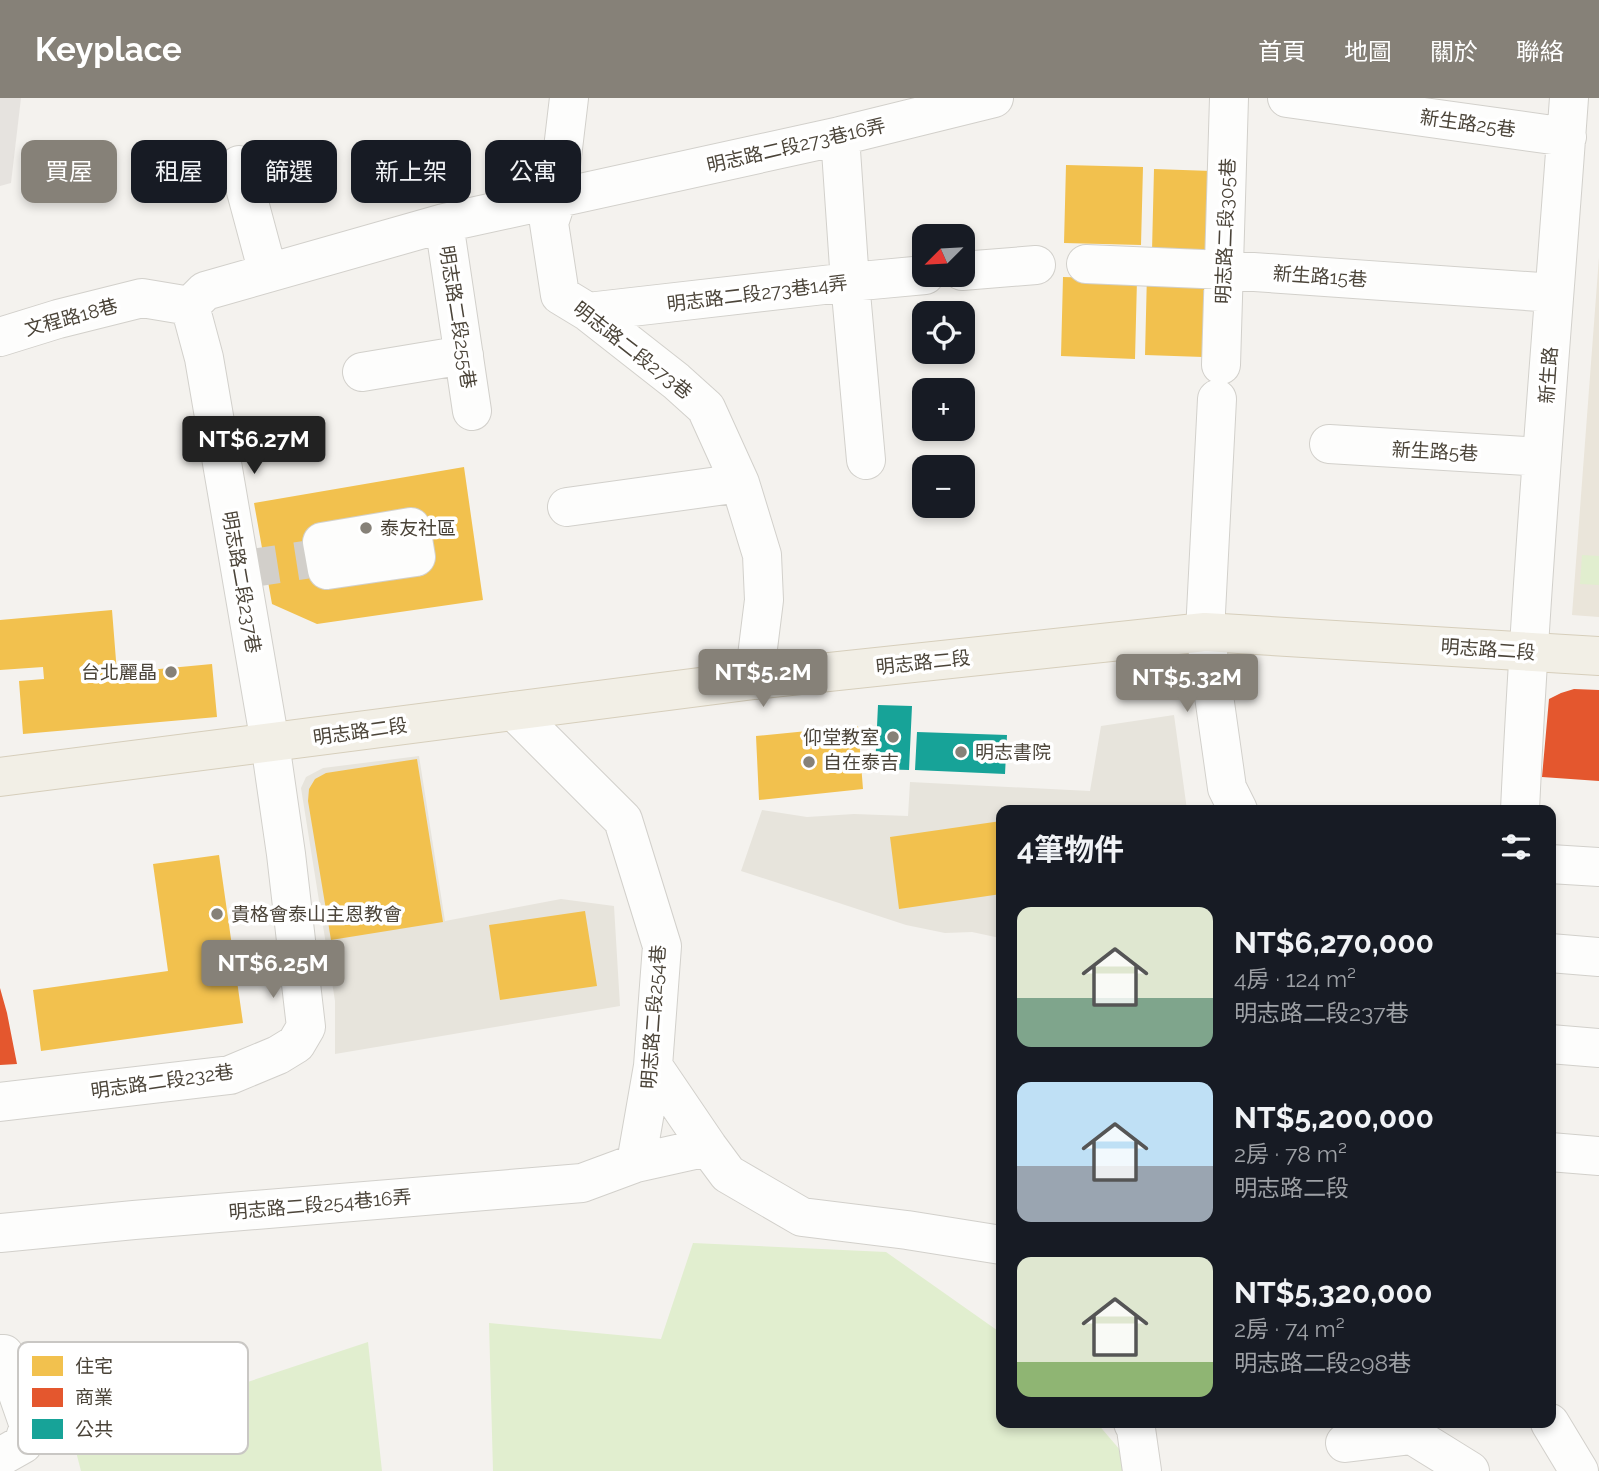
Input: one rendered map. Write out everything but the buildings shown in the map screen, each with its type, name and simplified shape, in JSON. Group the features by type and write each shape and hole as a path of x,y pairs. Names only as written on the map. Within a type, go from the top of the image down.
{"main road":[{"name":"明志路二段","path":"0,776 754,680 1205,632 1599,656"}],"street":[{"name":"明志路二段273巷","path":"564,140 569,98"},
{"name":"明志路二段273巷16弄","path":"581,194 840,136 994,98"},
{"name":"明志路二段305巷","path":"1229,98 1225,270 1205,632 1232,799"},
{"name":"新生路25巷","path":"1287,98 1567,137"},
{"name":"新生路","path":"1520,805 1528,652 1569,98"},
{"path":"840,136 866,460"},
{"path":"239,165 268,273"},
{"name":"明志路二段273巷16弄","path":"190,306 205,291 444,223 538,203"},
{"name":"明志路二段273巷","path":"556,203 549,223 560,295 588,313 676,381 706,408 740,483 762,555 764,600 754,680"},
{"name":"明志路二段255巷","path":"444,223 472,411"},
{"name":"新生路15巷","path":"1086,264 1225,270 1554,293"},
{"path":"975,270 1036,265"},
{"name":"明志路二段273巷14弄","path":"588,313 912,276"},
{"name":"文程路18巷","path":"0,337 142,298 190,306"},
{"name":"明志路二段237巷","path":"190,306 204,358 270,743"},
{"path":"362,372 464,355"},
{"name":"新生路5巷","path":"1329,444 1542,457"},
{"path":"567,507 740,483"},
{"name":"明志路二段254巷","path":"514,711 623,820 662,946 653,1066 636,1163"},
{"name":"明志路二段232巷","path":"0,1102 230,1075 278,1055 296,1044 306,1027 270,743"},
{"path":"1556,864 1599,867"},
{"path":"1556,953 1599,957"},
{"path":"1556,1045 1599,1048"},
{"path":"653,1066 729,1174 802,1217 996,1244"},
{"name":"明志路二段254巷16弄","path":"0,1233 582,1183 636,1163 708,1147"},
{"path":"1556,1152 1599,1156"},
{"path":"0,1354 4,1354 18,1394"},
{"path":"1136,1428 1142,1471"},
{"path":"1553,1428 1579,1471"},
{"path":"1345,1443 1412,1435 1470,1471"},
{"path":"0,1457 18,1447"},
{"path":"1572,1471 1579,1471 1599,1460"}],"shaded area":[{"path":"0,98 21,98 11,183 0,186"},
{"path":"1599,257 1599,617 1572,615"},
{"path":"1174,715 1186,805 996,805 996,937 972,932 945,933 906,925 741,871 762,810 807,817 854,814 908,816 910,782 1090,791 1101,726"},
{"path":"419,756 445,921 561,899 614,906 620,1006 335,1054 335,1001 301,788 306,777 323,768"}],"green space":[{"path":"1582,555 1599,556 1599,585 1580,584"},
{"path":"693,1243 886,1252 996,1329 996,1428 1101,1428 1138,1471 493,1471 489,1323 661,1339"},
{"path":"368,1342 382,1471 81,1471 77,1454 248,1454 248,1382"}],"tunnel":[{"path":"240,570 324,557"}],"place":[{"name":"泰友社區","path":"366,528"},
{"name":"台北麗晶","path":"171,672"},
{"name":"仰堂教室","path":"893,737"},
{"name":"明志書院","path":"961,752"},
{"name":"自在泰吉","path":"809,762"},
{"name":"貴格會泰山主恩教會","path":"217,914"}]}
